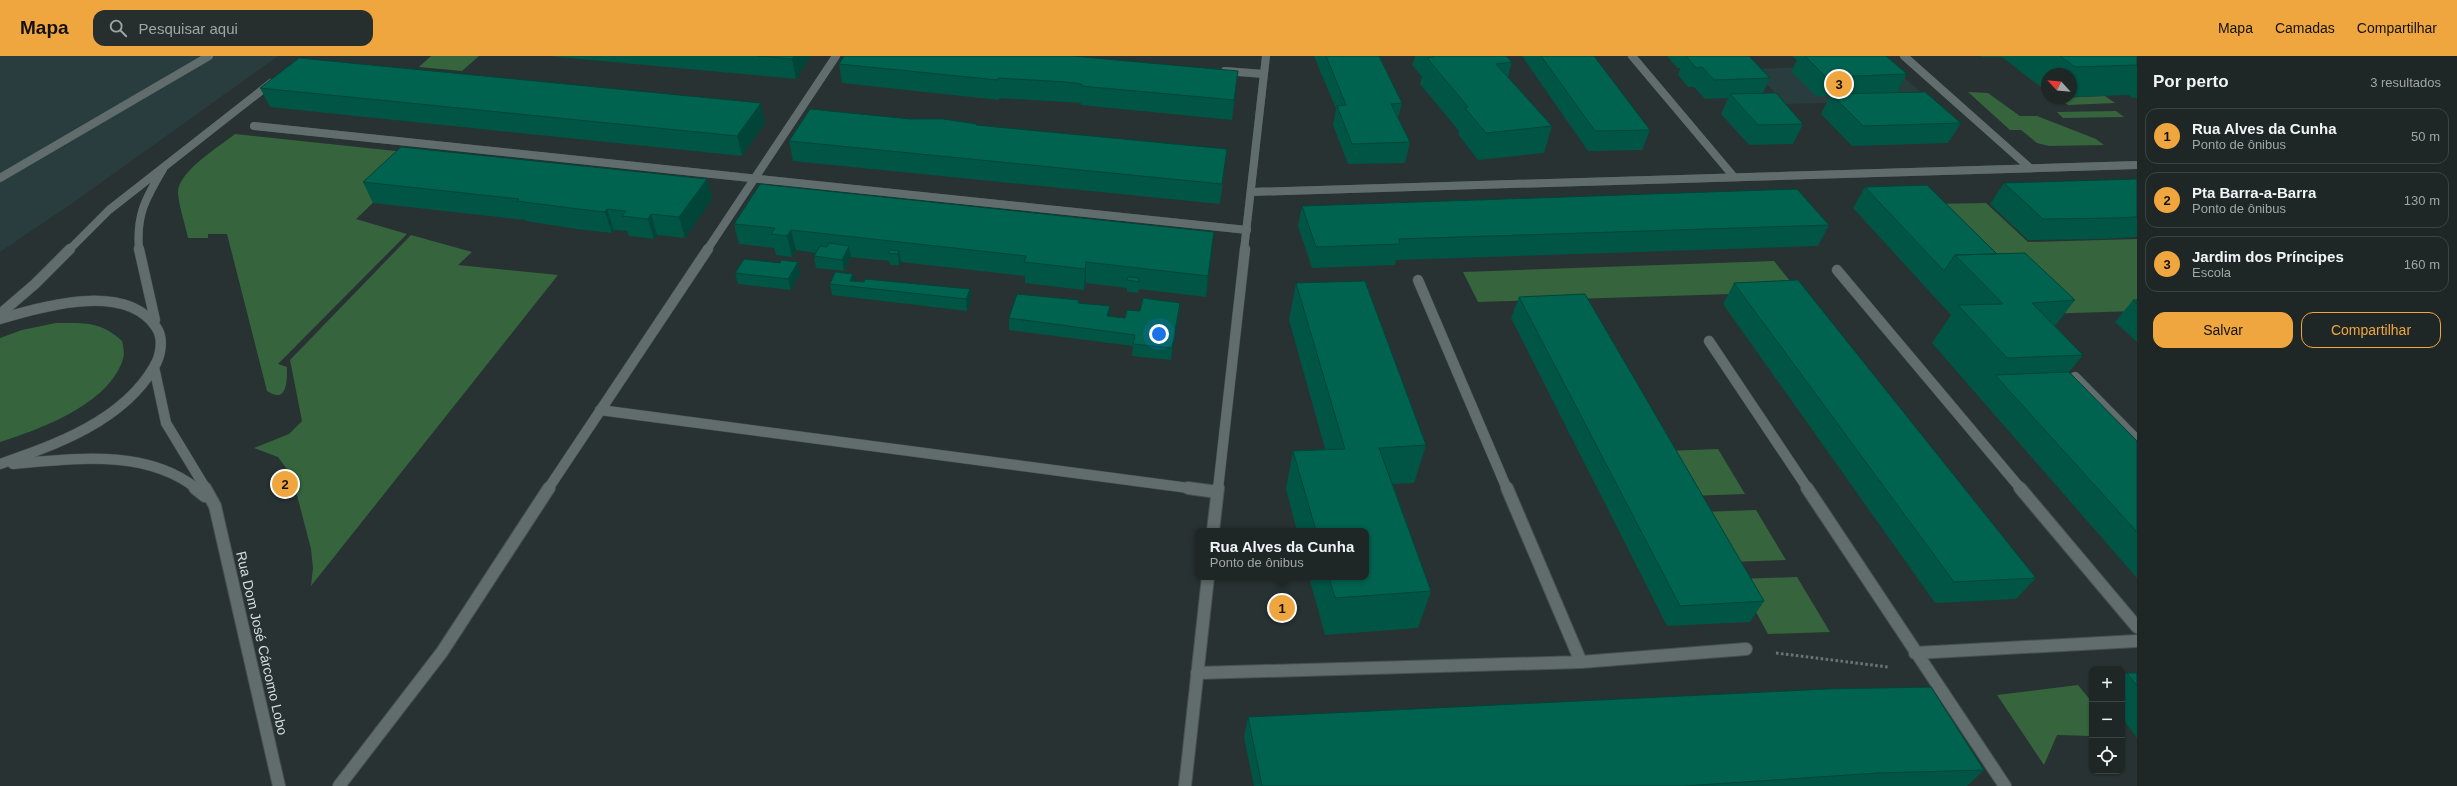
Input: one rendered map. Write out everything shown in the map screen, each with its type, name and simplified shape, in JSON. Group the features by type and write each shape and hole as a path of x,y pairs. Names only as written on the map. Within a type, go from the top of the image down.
{"street":[{"path":"0,178 209,56"},
{"path":"339,786 442,652 600,410 836,56"},
{"path":"1213,528 1266,56"},
{"path":"1632,56 1734,177"},
{"path":"1904,56 2030,168"},
{"path":"1217,70 1264,74"},
{"path":"0,314 35,284 110,210 167,162 281,75"},
{"path":"254,126 754,180 1247,230"},
{"path":"0,464 51,446 97,422 132,394 154,367 163,341 155,320 143,275 138,232 141,212 149,192 167,162"},
{"path":"1251,192 2137,165"},
{"path":"1837,270 2137,627"},
{"path":"1418,280 1581,662"},
{"path":"0,319 33,308 73,302 108,301 136,308 155,320"},
{"path":"1709,341 2004,786"},
{"name":"Rua Dom José Cárcomo Lobo","path":"154,367 166,423 186,453 215,506 279,786"},
{"path":"2075,376 2137,440"},
{"path":"600,410 1218,492"},
{"path":"0,464 68,460 125,461 153,466 179,476 197,488 215,506"},
{"path":"1185,786 1208,580"},
{"path":"1915,653 2137,641"},
{"path":"1197,673 1581,662 1746,649"}],"path":[{"path":"1746,649 1896,668 1915,653"}],"shaded area":[{"path":"0,56 278,56 71,204 0,252"},
{"path":"1889,64 1929,100 1786,104 1752,69"}],"green space":[{"path":"431,56 479,56 462,71 419,67"},
{"path":"1968,92 1988,93 2020,116 2037,116 2096,139 2104,145 2049,146 2037,143 2021,130 2010,130"},
{"path":"2105,96 2115,103 2068,105 2067,104 2077,104 2077,97"},
{"path":"2116,111 2124,117 2063,118 2057,112"},
{"path":"235,134 424,154 356,219 407,234 278,364 287,367 285,389 283,393 279,395 267,391 227,234 208,234 208,238 188,238 178,193 184,177 192,168 210,152"},
{"path":"1986,203 2028,242 2137,239 2137,311 2040,314 1931,204"},
{"path":"411,235 472,252 458,265 558,275 311,586 313,568 311,549 292,476 278,457 254,448 289,434 302,421 290,360"},
{"path":"1774,261 1799,292 1478,302 1463,272"},
{"path":"56,323 92,324 107,330 122,341 124,357 115,375 104,389 89,402 53,422 0,442 0,338 22,330"},
{"path":"1718,449 1745,494 1689,496 1665,451"},
{"path":"1756,510 1786,560 1729,562 1700,512"},
{"path":"1797,577 1830,632 1768,634 1738,579"},
{"path":"2078,685 2089,698 2089,736 2057,735 2044,765 1997,695"}],"building":[{"path":"757,56 794,56 792,59"},
{"path":"844,56 1072,56 1238,71 1234,100 1081,86 1082,84 1066,82 998,78 998,80 839,64"},
{"path":"1326,56 1379,56 1402,103 1391,104 1410,142 1352,144 1337,106 1346,105"},
{"path":"1433,56 1506,56 1512,62 1496,64 1552,126 1486,133 1465,108 1468,107 1427,58 1434,57"},
{"path":"1541,56 1594,56 1650,130 1595,131"},
{"path":"1686,56 1749,56 1770,78 1714,80 1702,67 1696,68"},
{"path":"1805,56 1886,56 1907,74 1826,77"},
{"path":"2060,56 2137,56 2137,65 2075,67"},
{"path":"299,58 761,103 737,136 260,88"},
{"path":"1925,92 1961,123 1863,126 1831,94"},
{"path":"1776,93 1803,124 1758,125 1730,94"},
{"path":"810,109 910,119 943,119 977,124 976,125 1227,149 1222,184 789,141"},
{"path":"401,147 707,179 679,217 651,214 648,219 622,216 626,211 607,209 605,212 517,201 519,199 363,182"},
{"path":"2137,179 2137,217 2116,218 2043,219 2004,183"},
{"path":"760,184 1214,232 1208,276 1086,262 1085,269 1024,262 1026,256 791,230 787,236 771,234 775,228 734,224"},
{"path":"1927,185 1997,254 1955,255 1944,271 1865,187"},
{"path":"1797,189 1829,225 1399,239 1400,244 1316,247 1302,206"},
{"path":"829,243 849,246 842,260 814,256 820,246 827,247"},
{"path":"890,250 899,251 898,254 888,253"},
{"path":"2025,253 2075,300 2032,303 2083,355 2007,358 1958,305 2003,304 1955,255"},
{"path":"744,259 780,263 781,260 798,262 788,279 735,273"},
{"path":"835,272 853,274 850,281 864,282 865,279 970,289 966,299 830,284"},
{"path":"1128,277 1139,278 1139,282 1127,280"},
{"path":"1798,280 2036,578 1954,582 1734,283"},
{"path":"1365,281 1426,445 1379,448 1431,591 1335,598 1330,580 1369,580 1369,528 1315,528 1293,451 1345,449 1296,283"},
{"path":"1017,294 1079,300 1078,303 1110,306 1107,316 1125,318 1127,310 1140,311 1143,298 1180,303 1172,348 1133,344 1135,335 1009,318"},
{"path":"1585,294 1764,601 1680,606 1519,297"},
{"path":"2069,372 2137,441 2137,532 1995,375"},
{"path":"2127,673 2137,673 2137,686"},
{"path":"1931,687 1984,770 1878,773 1684,786 1262,786 1248,717 1828,689"}],"place":[{"name":"Jardim dos Príncipes","path":"1839,84"},
{"name":"Pta Barra-a-Barra","path":"285,484"},
{"name":"Rua Alves da Cunha","path":"1282,608"}]}
